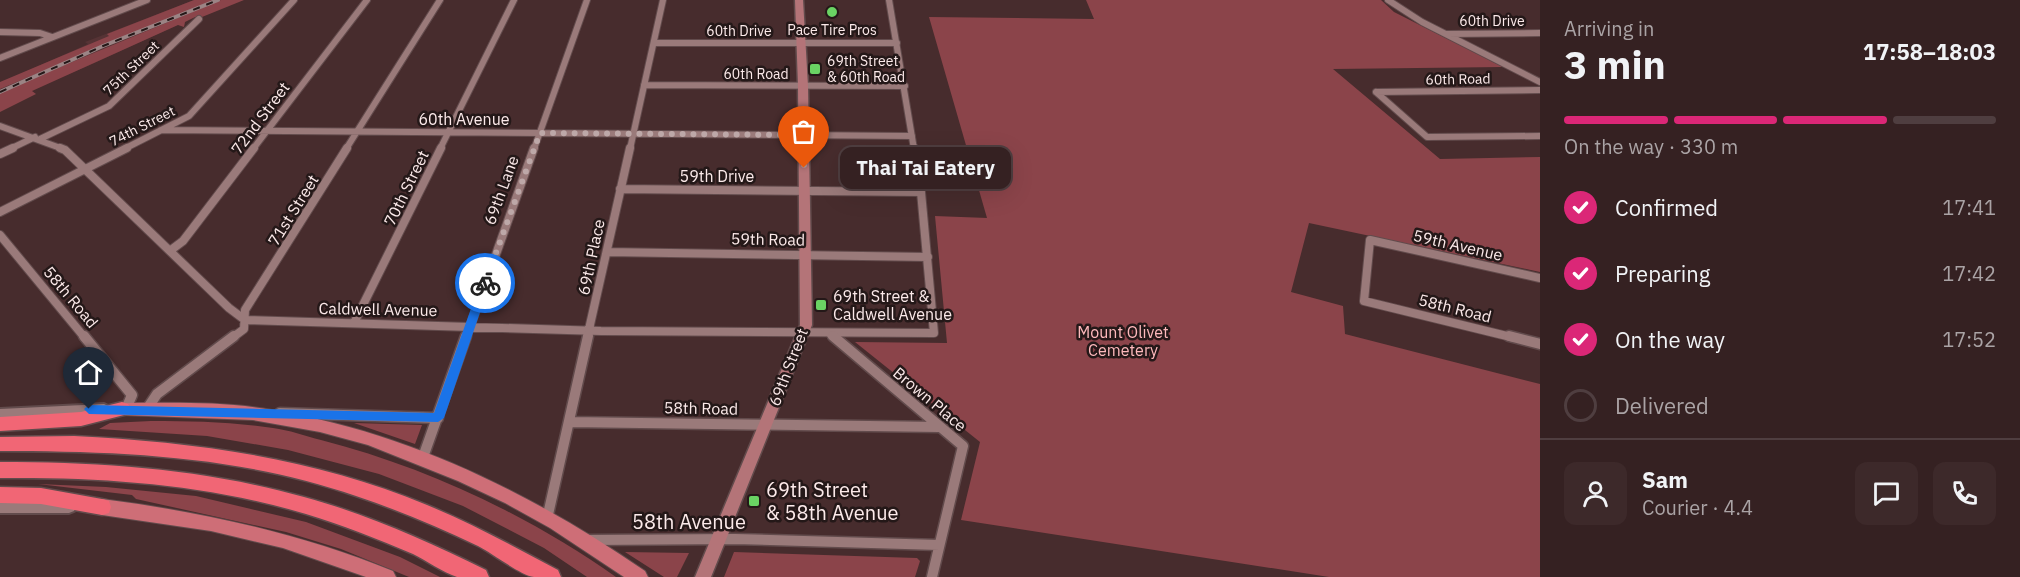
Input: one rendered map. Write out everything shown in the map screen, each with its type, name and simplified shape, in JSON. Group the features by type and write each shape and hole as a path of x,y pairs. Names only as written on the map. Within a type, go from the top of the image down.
{"highway":[{"path":"0,424 81,419 124,409"},
{"path":"0,444 69,443 151,446 227,456 300,471 374,492 445,521 518,556 551,577"},
{"path":"0,470 116,472 166,476 234,486 308,505 381,530 479,577"},
{"path":"0,505 40,496 102,507"}],"main road":[{"name":"69th Street","path":"703,577 804,331 805,190 799,0"},
{"path":"124,409 246,413 321,426 422,460 486,487 584,540 639,577"},
{"path":"102,507 177,517 262,535 340,559 384,576"}],"street":[{"path":"0,58 147,0"},
{"name":"74th Street","path":"0,212 189,116 294,0"},
{"name":"72nd Street","path":"171,250 183,241 367,0"},
{"name":"71st Street","path":"147,409 157,394 244,329 245,310 440,0"},
{"name":"70th Street","path":"354,323 514,0"},
{"name":"69th Lane","path":"422,460 587,0"},
{"name":"69th Place","path":"547,519 663,0"},
{"path":"889,0 921,192 928,257"},
{"path":"1388,0 1409,15 1444,34 1540,81"},
{"name":"75th Street","path":"0,154 110,106 199,19"},
{"path":"0,32 40,33 52,37"},
{"name":"60th Drive","path":"1444,34 1540,33"},
{"name":"60th Drive","path":"654,43 897,43"},
{"path":"1526,74 1540,74"},
{"name":"60th Road","path":"644,85 904,86"},
{"name":"60th Road","path":"1540,90 1376,92 1427,137 1540,136"},
{"path":"0,126 38,138 65,150 229,308 245,320"},
{"name":"60th Avenue","path":"160,130 912,136"},
{"name":"59th Drive","path":"620,189 921,192"},
{"name":"58th Road","path":"0,235 132,395 124,409"},
{"name":"59th Avenue","path":"1364,301 1370,240 1540,278"},
{"name":"59th Road","path":"607,252 928,257"},
{"name":"Caldwell Avenue","path":"245,320 590,330 804,331 830,334 934,333 928,257"},
{"name":"58th Road","path":"1364,301 1540,344"},
{"name":"Brown Place","path":"830,334 963,446 932,577"},
{"path":"0,414 124,409"},
{"path":"246,413 438,418"},
{"name":"58th Road","path":"570,422 939,427"},
{"name":"58th Avenue","path":"584,540 719,539 939,545"}],"shaded area":[{"path":"194,0 232,0 0,103 0,83 88,44 85,42"}],"green space":[{"path":"194,0 214,0 0,89 0,82 109,36 107,34"},
{"path":"221,0 244,0 202,17 195,17 185,22 184,27 178,25 32,91 36,94 0,112 0,92"},
{"name":"Mount Olivet Cemetery","path":"1086,0 1381,0 1394,12 1503,67 1333,69 1440,159 1540,157 1540,272 1309,223 1291,292 1343,306 1345,334 1540,384 1540,577 1329,577 961,520 980,442 855,342 947,343 935,216 987,218 929,17 1094,19"},
{"path":"151,421 227,423 279,429 399,464 475,495 512,514 548,533 616,577 587,577 544,548 463,506 379,474 288,450 207,436 99,429 110,423"},
{"path":"354,423 422,425 415,444"},
{"path":"38,484 106,487 196,496 306,522 400,557 440,577 409,577 341,549 286,532 136,499 132,495"},
{"path":"625,552 689,553 677,577 664,577"},
{"path":"734,552 917,558 920,561 915,577 724,577"}],"railway":[{"path":"0,92 103,46 218,0"}],"way so far":[{"path":"485,283 540,133 804,135 804,168"}],"place":[{"name":"Pace Tire Pros","path":"832,12"},
{"name":"69th Street & 60th Road","path":"815,69"},
{"name":"Thai Tai Eatery","path":"804,168"},
{"name":"69th Street & Caldwell Avenue","path":"821,305"},
{"name":"69th Street & 58th Avenue","path":"754,501"}],"route":[{"path":"89,409 438,418 485,283"}]}
